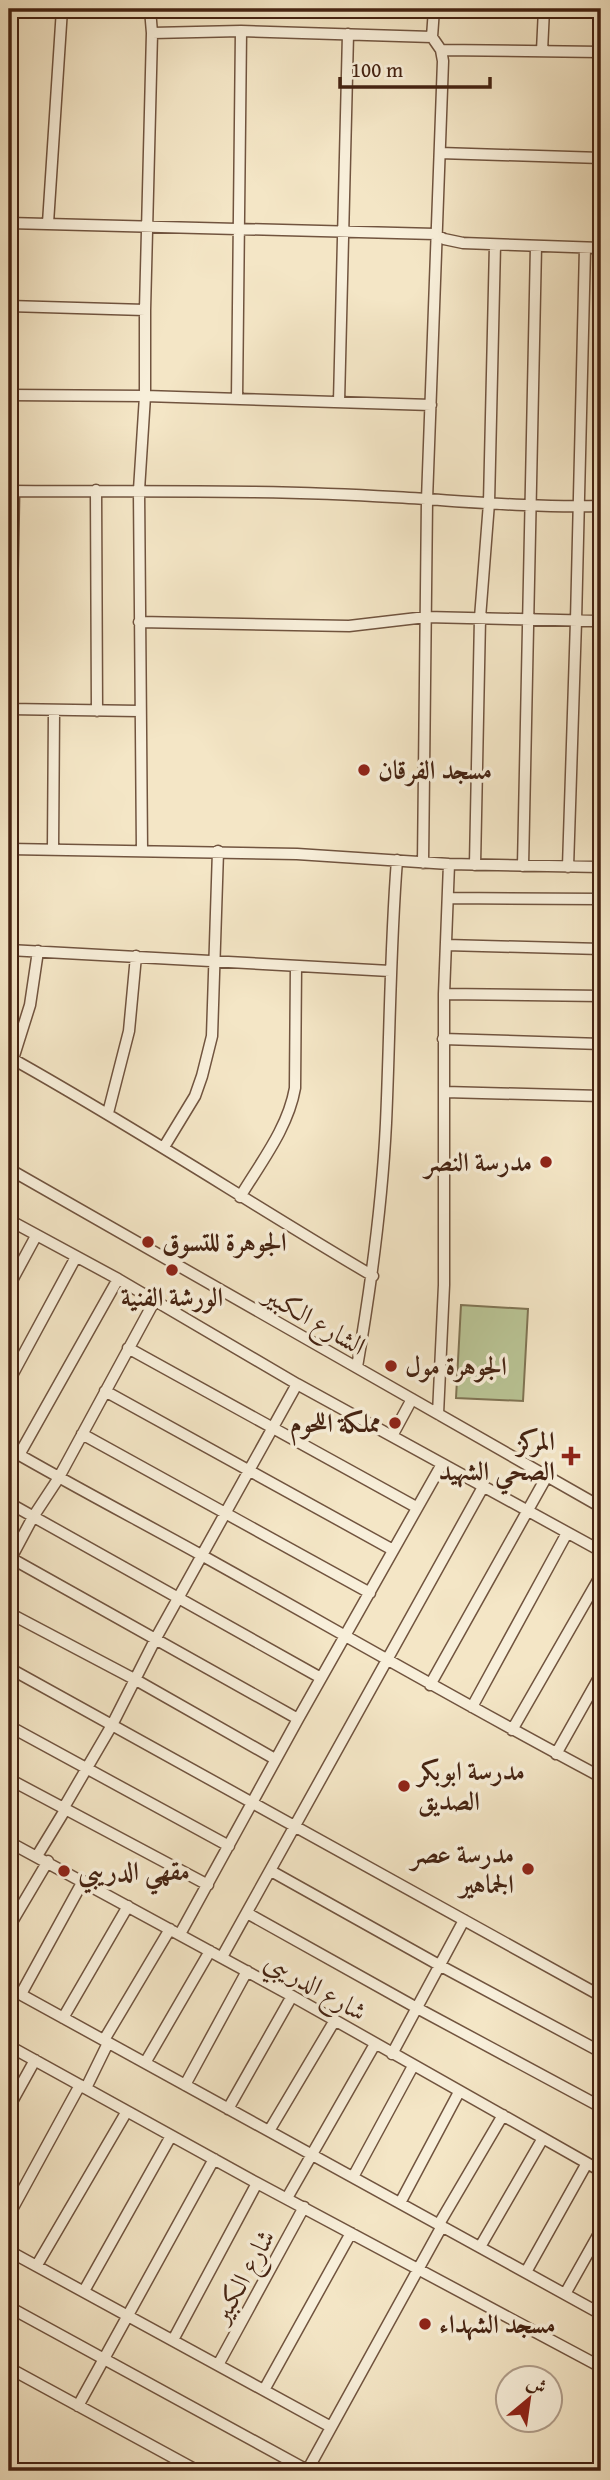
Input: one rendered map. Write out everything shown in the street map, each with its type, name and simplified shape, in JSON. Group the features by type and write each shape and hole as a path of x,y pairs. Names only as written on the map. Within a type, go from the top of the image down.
{"street":[{"path":"48,223 62,9"},
{"path":"142,851 139,490 145,396 152,33 150,9"},
{"path":"423,863 427,500 443,61 441,50 432,37 434,9"},
{"path":"541,51 544,9"},
{"path":"152,33 241,31 432,37"},
{"path":"237,399 241,31"},
{"path":"339,402 348,34"},
{"path":"441,50 601,52"},
{"path":"440,153 601,158"},
{"path":"9,223 239,230 343,230 435,234 453,241 495,245 601,248"},
{"path":"475,865 480,618 489,503 495,245"},
{"path":"523,866 536,246"},
{"path":"568,867 585,248"},
{"path":"9,306 145,310"},
{"path":"9,395 145,396 431,405"},
{"path":"139,712 9,709 11,491 139,490 393,497 530,506 601,506"},
{"path":"96,491 97,711"},
{"path":"139,622 349,626 426,617 601,621"},
{"path":"53,849 54,711"},
{"path":"9,849 218,851 423,863 601,867"},
{"path":"164,1147 195,1096 205,1066 213,1026 218,851"},
{"path":"357,1367 373,1276 386,1124 390,971 397,860"},
{"path":"438,1414 444,1285 443,1039 449,864"},
{"path":"448,898 601,899"},
{"path":"446,945 601,949"},
{"path":"9,950 390,971"},
{"path":"38,951 30,1005 11,1058 108,1113 240,1197 373,1276"},
{"path":"108,1113 129,1031 136,956"},
{"path":"240,1197 282,1129 292,1107 295,1088 296,966"},
{"path":"444,994 601,996"},
{"path":"443,1039 601,1044"},
{"path":"445,1092 601,1096"},
{"name":"الشارع الكبير","path":"9,1169 601,1507"},
{"path":"9,1220 601,1552"},
{"path":"9,1286 36,1236"},
{"path":"9,1381 76,1257"},
{"path":"19,1455 118,1279"},
{"path":"155,1300 58,1479 9,1559 298,1719"},
{"path":"128,1348 416,1507"},
{"path":"37,1856 112,1725 156,1638 298,1384"},
{"path":"105,1391 393,1550"},
{"path":"392,1436 412,1399"},
{"path":"82,1434 370,1593"},
{"path":"9,1449 58,1479 202,1555 430,1685 556,1754 600,1774"},
{"path":"180,1934 275,1759 442,1464"},
{"path":"430,1685 547,1476"},
{"path":"222,1957 484,1487"},
{"path":"9,1503 321,1678"},
{"path":"472,1707 567,1534"},
{"path":"512,1730 601,1575"},
{"path":"9,1613 136,1680 275,1759"},
{"path":"9,1668 601,1996"},
{"path":"556,1754 601,1674"},
{"path":"9,1726 229,1846"},
{"path":"9,1779 208,1885"},
{"name":"شارع الدريبي","path":"9,1842 222,1957 601,2171"},
{"path":"9,1927 48,1861"},
{"path":"271,1871 601,2052"},
{"path":"21,1994 83,1881"},
{"path":"63,2018 128,1906"},
{"path":"247,1913 601,2107"},
{"path":"392,2054 464,1920"},
{"path":"9,2215 170,1929"},
{"path":"145,2063 210,1951"},
{"path":"185,2085 247,1971"},
{"path":"9,1988 601,2314"},
{"path":"229,2109 292,1996"},
{"path":"270,2131 335,2020"},
{"path":"287,2198 375,2044"},
{"path":"9,2046 257,2183 601,2367"},
{"path":"9,2107 35,2060"},
{"path":"353,2177 413,2066"},
{"path":"400,2203 459,2092"},
{"path":"37,2265 127,2111"},
{"path":"9,2307 307,2471 440,2225 503,2115"},
{"path":"84,2291 171,2136"},
{"path":"480,2247 543,2138"},
{"path":"78,2406 214,2159"},
{"path":"526,2272 587,2162"},
{"path":"173,2340 257,2183"},
{"name":"شارع الكبير","path":"218,2365 304,2207"},
{"path":"565,2294 601,2230"},
{"path":"264,2390 351,2233"},
{"path":"9,2251 331,2427"},
{"path":"9,2368 198,2471"},
{"path":"172,2471 178,2460"}],"green space":[{"path":"461,1305 528,1309 523,1401 456,1398"}],"place":[{"name":"مسجد الفرقان","path":"364,770"},
{"name":"مدرسة النصر","path":"546,1162"},
{"name":"الجوهرة للتسوق","path":"148,1242"},
{"name":"الورشة الفنية","path":"172,1270"},
{"name":"الجوهرة مول","path":"391,1366"},
{"name":"مملكة اللحوم","path":"395,1423"},
{"name":"المركز الصحي الشهيد","path":"571,1456"},
{"name":"مدرسة ابوبكر الصديق","path":"404,1786"},
{"name":"مدرسة عصر الجماهير","path":"528,1869"},
{"name":"مقهي الدريبي","path":"64,1871"},
{"name":"مسجد الشهداء","path":"425,2324"}]}
